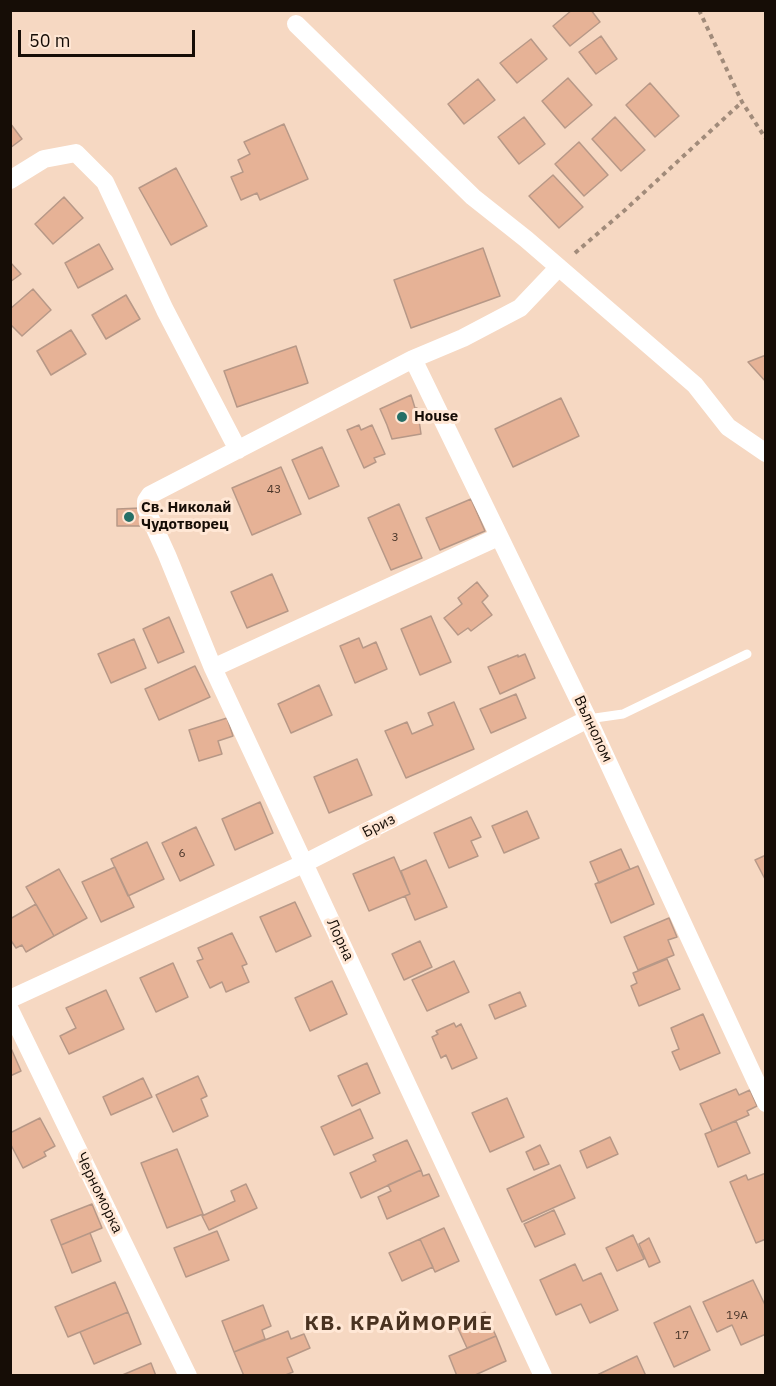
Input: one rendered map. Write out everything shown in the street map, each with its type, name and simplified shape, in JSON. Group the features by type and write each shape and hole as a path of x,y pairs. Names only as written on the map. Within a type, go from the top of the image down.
{"street":[{"path":"296,24 473,197 526,239 695,385 728,427 765,453"},
{"path":"10,180 45,159 76,153 105,182 165,310 238,450 413,359 463,338 520,308 558,268"},
{"name":"Вълнолом","path":"413,359 588,720 765,1103"},
{"name":"Лорна","path":"238,450 150,495 146,501 146,509 213,668 543,1376"},
{"path":"213,668 498,537"},
{"name":"Бриз","path":"10,999 305,863 588,720"},
{"name":"Черноморка","path":"10,1010 188,1376"}],"lane":[{"name":"Бриз","path":"588,720 623,714 747,654"}],"path":[{"path":"699,10 742,102 765,139"},
{"path":"558,268 625,210 742,102"}],"building":[{"path":"572,10 591,10 600,22 570,46 553,26"},
{"path":"601,36 617,59 596,74 579,52"},
{"path":"531,39 547,59 517,83 500,63"},
{"path":"568,78 592,105 565,128 542,101"},
{"path":"478,79 495,100 464,124 448,104"},
{"path":"650,83 679,116 655,137 626,105"},
{"path":"524,117 545,144 519,164 498,137"},
{"path":"615,117 645,150 621,171 592,139"},
{"path":"10,123 22,139 10,148"},
{"path":"284,124 308,179 260,200 257,193 241,200 231,177 243,172 238,160 250,154 244,142"},
{"path":"579,142 608,175 584,196 555,164"},
{"path":"176,168 207,226 171,245 139,188"},
{"path":"553,175 583,207 559,228 529,196"},
{"path":"64,197 83,218 53,244 35,224"},
{"path":"99,244 113,269 78,288 65,263"},
{"path":"483,248 500,296 411,328 394,280"},
{"path":"10,262 21,274 10,282"},
{"path":"33,289 51,310 22,336 10,324 10,309"},
{"path":"126,295 140,319 106,339 92,315"},
{"path":"71,330 86,354 51,375 37,351"},
{"path":"296,346 308,383 237,407 224,371"},
{"path":"766,355 766,382 748,362"},
{"name":"House","path":"411,395 415,408 420,414 421,434 392,439 380,409"},
{"path":"561,398 579,436 513,467 495,429"},
{"path":"359,425 361,430 372,425 385,454 374,458 376,462 364,468 347,430"},
{"path":"322,447 339,486 309,499 292,460"},
{"path":"281,467 301,514 252,535 232,488"},
{"path":"471,499 485,531 440,550 426,518"},
{"path":"399,504 422,558 391,570 368,518"},
{"name":"Св. Николай Чудотворец","path":"141,508 141,526 117,526 117,509"},
{"path":"272,574 288,611 247,628 231,592"},
{"path":"477,582 488,596 482,602 492,615 471,631 468,628 458,635 444,618 462,604 458,598"},
{"path":"431,616 451,662 420,675 401,629"},
{"path":"169,617 184,652 158,663 143,629"},
{"path":"359,638 363,648 376,642 387,669 355,683 340,646"},
{"path":"134,639 146,668 111,683 98,654"},
{"path":"525,654 535,678 500,694 488,667"},
{"path":"195,666 210,697 159,720 145,689"},
{"path":"319,685 332,715 291,733 278,704"},
{"path":"516,694 526,718 491,733 480,709"},
{"path":"454,702 474,749 406,778 385,731 407,722 412,734 433,725 428,713"},
{"path":"227,718 233,736 218,741 222,754 199,761 189,730"},
{"path":"357,759 372,795 329,813 314,777"},
{"path":"260,802 273,833 235,850 222,819"},
{"path":"527,811 539,838 504,853 492,826"},
{"path":"471,817 481,837 471,841 478,856 449,868 434,833"},
{"path":"196,827 214,865 180,881 162,843"},
{"path":"147,842 164,879 128,896 111,859"},
{"path":"621,849 630,869 599,883 590,862"},
{"path":"766,855 766,881 755,860"},
{"path":"394,857 410,894 369,911 353,874"},
{"path":"426,860 447,907 415,920 405,896 410,894 401,871"},
{"path":"638,866 654,904 611,923 595,884"},
{"path":"115,867 134,907 101,922 82,882"},
{"path":"59,869 87,918 54,936 26,887"},
{"path":"295,902 311,936 276,952 260,917"},
{"path":"36,904 54,936 26,952 22,945 16,948 10,939 10,919"},
{"path":"669,918 677,937 668,940 674,955 638,970 624,937"},
{"path":"232,933 247,964 242,966 249,982 226,992 222,982 210,988 197,961 203,959 198,948"},
{"path":"420,941 432,967 404,980 392,954"},
{"path":"667,959 680,989 639,1006 631,986 637,983 633,973"},
{"path":"454,961 469,992 427,1011 412,980"},
{"path":"173,963 188,997 156,1012 140,978"},
{"path":"332,981 347,1014 310,1031 295,998"},
{"path":"106,990 124,1029 69,1054 60,1036 76,1028 66,1008"},
{"path":"520,992 526,1006 495,1019 489,1005"},
{"path":"703,1014 720,1053 680,1070 672,1052 679,1049 671,1028"},
{"path":"454,1023 456,1027 461,1024 477,1058 452,1069 446,1055 441,1058 432,1037 438,1034 436,1031"},
{"path":"10,1046 21,1071 10,1076"},
{"path":"367,1063 380,1093 352,1106 338,1076"},
{"path":"198,1076 207,1096 201,1099 208,1116 173,1132 156,1095"},
{"path":"143,1078 152,1097 111,1115 103,1097"},
{"path":"736,1089 739,1095 750,1090 757,1106 747,1111 749,1115 712,1131 700,1104"},
{"path":"507,1098 524,1137 490,1152 472,1113"},
{"path":"360,1109 373,1138 334,1155 321,1127"},
{"path":"40,1118 55,1146 44,1152 46,1156 23,1168 10,1143 10,1133"},
{"path":"736,1121 750,1153 718,1167 705,1134"},
{"path":"610,1137 618,1154 587,1168 580,1151"},
{"path":"407,1140 421,1170 361,1198 350,1173 376,1161 373,1155"},
{"path":"540,1145 549,1164 534,1170 526,1152"},
{"path":"177,1149 203,1214 167,1228 141,1163"},
{"path":"560,1165 575,1198 522,1222 507,1189"},
{"path":"421,1170 423,1176 429,1174 439,1196 387,1219 378,1197 391,1191 388,1185"},
{"path":"766,1173 766,1239 756,1243 730,1182 746,1175 748,1180"},
{"path":"246,1184 257,1208 209,1230 202,1216 235,1201 231,1191"},
{"path":"92,1204 102,1228 61,1245 51,1220"},
{"path":"554,1210 565,1234 535,1247 524,1224"},
{"path":"444,1228 459,1261 435,1272 420,1239"},
{"path":"217,1231 229,1260 186,1277 174,1248"},
{"path":"90,1233 101,1261 72,1273 61,1245"},
{"path":"633,1235 644,1259 617,1271 606,1248"},
{"path":"649,1238 660,1262 649,1267 639,1244"},
{"path":"420,1239 433,1267 402,1281 389,1253"},
{"path":"575,1264 583,1281 601,1273 618,1310 590,1323 581,1304 556,1315 540,1280"},
{"path":"753,1280 766,1307 766,1334 741,1345 732,1325 717,1332 703,1302"},
{"path":"115,1282 128,1312 68,1337 55,1307"},
{"path":"263,1305 271,1326 262,1330 265,1339 234,1352 222,1321"},
{"path":"690,1306 710,1350 674,1367 654,1323"},
{"path":"128,1312 141,1344 94,1364 80,1332"},
{"path":"485,1312 496,1336 467,1348 456,1324"},
{"path":"288,1331 291,1339 304,1334 310,1348 287,1358 293,1372 283,1376 244,1376 234,1352"},
{"path":"496,1336 506,1361 473,1376 457,1376 449,1356"},
{"path":"637,1356 646,1376 595,1376"},
{"path":"151,1363 156,1376 120,1376"}],"place":[{"name":"House","path":"402,417"},
{"name":"Св. Николай Чудотворец","path":"129,517"}],"district":[{"name":"КВ. КРАЙМОРИЕ","path":"399,1324"}]}
